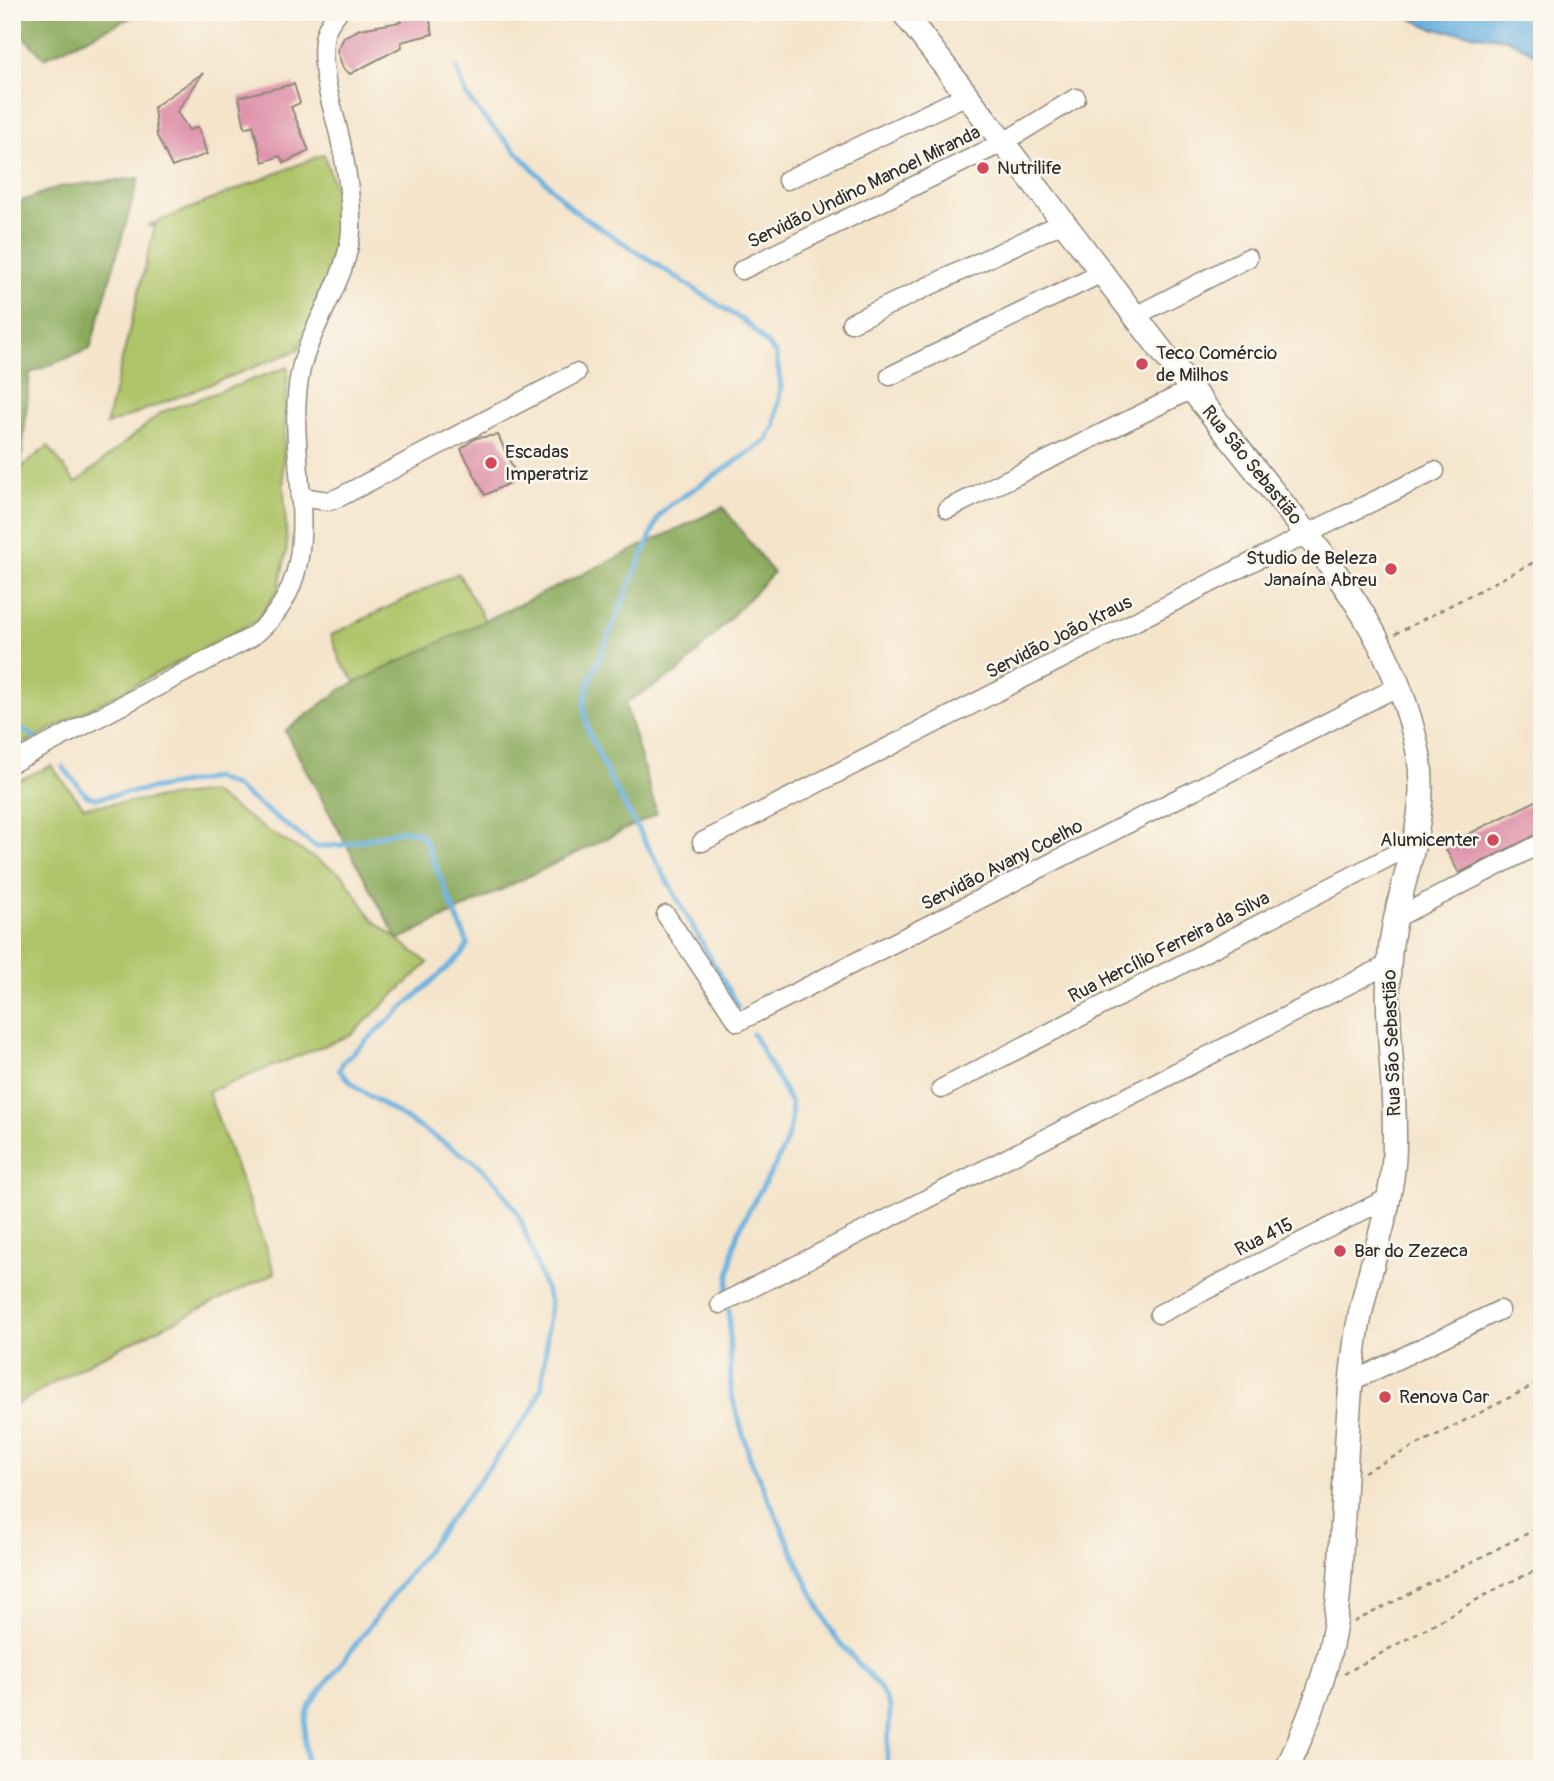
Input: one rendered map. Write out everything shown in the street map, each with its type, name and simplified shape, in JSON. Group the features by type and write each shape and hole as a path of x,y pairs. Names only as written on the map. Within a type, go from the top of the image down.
{"main road":[{"name":"Rua São Sebastião","path":"904,12 1135,316 1356,600 1399,687 1418,754 1421,806 1416,843 1396,918 1389,964 1394,1163 1356,1335 1339,1596 1320,1687 1287,1769"}],"street":[{"path":"12,763 250,638 279,612 295,581 301,548 296,420 301,371 304,356 345,261 351,239 348,177 323,61 325,35 338,12"},
{"path":"788,180 967,94"},
{"name":"Servidão Undino Manoel Miranda","path":"742,270 1004,142 1076,98"},
{"path":"850,323 1064,222"},
{"path":"1135,316 1248,258"},
{"path":"890,376 1102,273"},
{"path":"300,497 329,501 340,497 576,373"},
{"path":"948,509 1192,389"},
{"name":"Servidão João Kraus","path":"702,842 1436,471"},
{"name":"Servidão Avany Coelho","path":"666,915 738,1022 1399,687"},
{"name":"Rua Hercílio Ferreira da Silva","path":"941,1089 1416,843"},
{"path":"1396,918 1542,843"},
{"path":"720,1304 1389,964"},
{"name":"Rua 415","path":"1159,1314 1388,1198"},
{"path":"1351,1382 1500,1310"}],"path":[{"path":"1379,642 1542,558"},
{"path":"1345,1481 1542,1381"},
{"path":"1334,1628 1358,1621 1542,1526"},
{"path":"1320,1687 1505,1584 1542,1568"}],"green space":[{"path":"12,12 143,12 44,58 12,25"},
{"path":"324,154 344,217 327,282 298,350 106,425 155,226 147,226"},
{"path":"139,178 90,349 30,373 17,506 12,509 12,205 58,187"},
{"path":"288,367 283,469 287,548 279,588 258,620 12,750 12,475 48,446 76,483 162,412"},
{"path":"723,507 773,573 680,671 625,703 657,814 398,940 285,731 342,689"},
{"path":"458,573 489,627 359,686 341,663 331,635"},
{"path":"51,766 84,807 211,792 265,829 343,875 372,919 428,963 351,1035 208,1092 275,1273 92,1361 12,1407 12,783"}],"water":[{"path":"1396,12 1542,12 1542,57 1507,39 1434,29"}],"building":[{"path":"399,12 428,12 433,34 401,42 402,47 350,74 343,68 337,51 344,37 360,29 401,22"},
{"path":"203,73 177,112 189,130 198,127 207,154 172,167 157,136 154,107"},
{"path":"294,84 300,103 291,107 309,151 284,163 280,156 263,162 253,125 245,128 239,97"},
{"path":"498,435 518,479 485,495 461,449 476,438"},
{"name":"Alumicenter","path":"1542,798 1542,832 1459,873 1444,846"}],"waterway":[{"path":"457,68 467,96 484,118 573,210 748,324 776,354 781,386 774,428 765,442 670,505 659,516 590,680 584,706 588,730 610,779 738,1007"},
{"path":"12,721 38,740"},
{"path":"63,767 87,796 97,798 214,778 234,786 316,847 342,845 403,830 417,832 424,838 468,944 462,954 344,1061 339,1070 357,1088 478,1164 497,1183 519,1215 550,1302 542,1387 533,1409 310,1705 305,1729 308,1769"},
{"path":"726,1294 737,1236 781,1154 791,1120 791,1103 753,1034"},
{"path":"729,1310 731,1393 750,1458 806,1581 835,1637 879,1687 890,1708 887,1769"}],"place":[{"name":"Nutrilife","path":"983,168"},
{"name":"Teco Comércio de Milhos","path":"1142,364"},
{"name":"Escadas Imperatriz","path":"491,463"},
{"name":"Studio de Beleza Janaína Abreu","path":"1391,569"},
{"name":"Alumicenter","path":"1493,840"},
{"name":"Bar do Zezeca","path":"1340,1251"},
{"name":"Renova Car","path":"1385,1397"}]}
